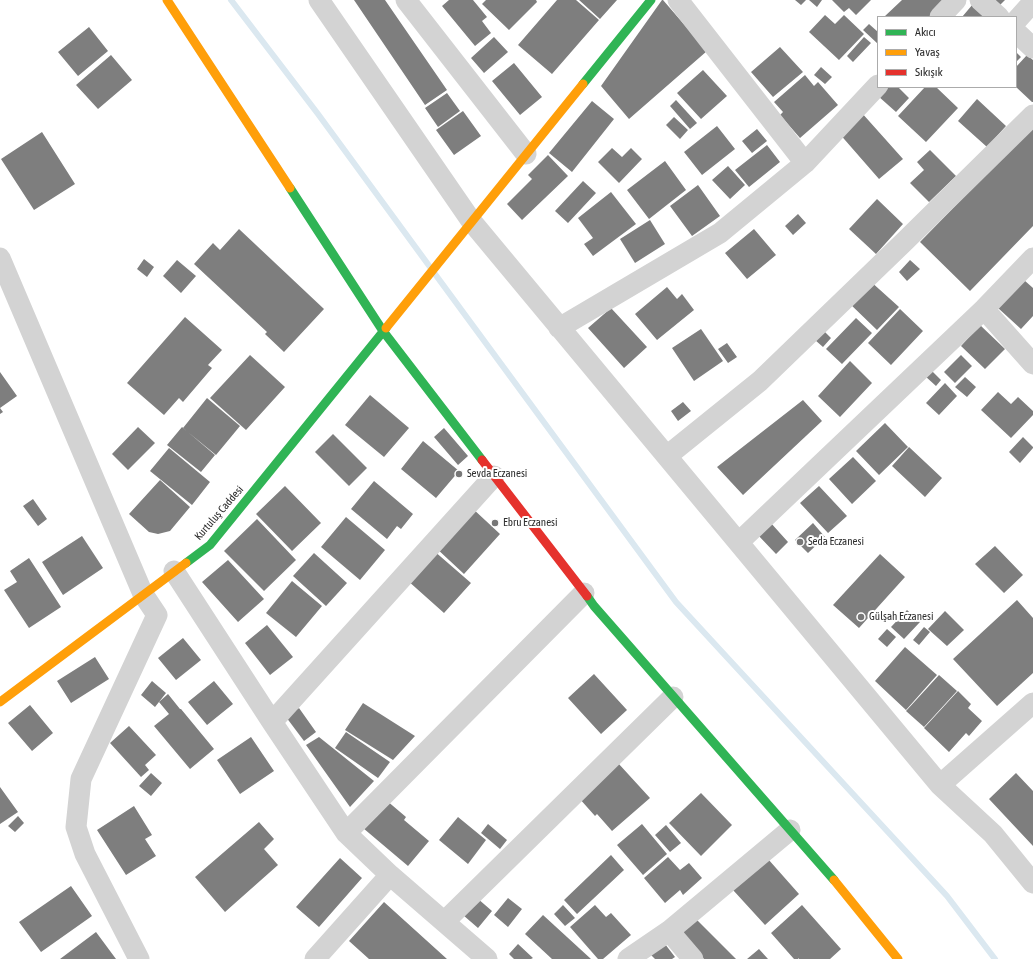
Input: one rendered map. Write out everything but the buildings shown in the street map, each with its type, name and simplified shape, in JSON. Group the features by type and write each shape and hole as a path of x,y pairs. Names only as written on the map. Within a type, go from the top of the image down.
{"street":[{"path":"167,0 383,331 599,612 831,876 898,959"},
{"path":"319,0 472,222 940,785 993,834 1033,883"},
{"path":"406,0 526,154"},
{"name":"Kurtuluş Caddesi","path":"0,702 210,545 651,0"},
{"path":"678,0 805,163"},
{"path":"941,16 956,0"},
{"path":"980,0 998,16"},
{"path":"1017,20 1033,2"},
{"path":"1017,33 1033,48"},
{"path":"560,328 720,233 805,163 877,85"},
{"path":"667,456 760,380 905,241 1033,115"},
{"path":"0,258 143,594 157,615 81,779 76,827 85,854 139,959"},
{"path":"739,542 984,310 1033,258"},
{"path":"984,310 1033,364"},
{"path":"272,722 494,476"},
{"path":"174,571 346,833 390,875 487,959"},
{"path":"346,833 584,593"},
{"path":"444,922 673,697"},
{"path":"940,785 1033,704"},
{"path":"628,959 669,931 790,830"},
{"path":"315,959 390,875"},
{"path":"669,931 693,959"}],"waterway":[{"path":"231,0 318,114 430,267"},
{"path":"435,274 676,602 947,896 995,959"}],"traffic: fast":[{"path":"583,84 651,0"},
{"path":"290,188 383,331 482,460"},
{"path":"186,563 210,545 386,328"},
{"path":"587,596 594,606 834,880"}],"traffic: slow":[{"path":"167,0 290,188"},
{"path":"386,328 583,84"},
{"path":"0,702 186,563"},
{"path":"834,880 898,959"}],"traffic: jam":[{"path":"482,460 587,596"}],"place":[{"name":"Sevda Eczanesi","path":"459,474"},
{"name":"Ebru Eczanesi","path":"495,523"},
{"name":"Seda Eczanesi","path":"800,542"},
{"name":"Gülşah Eczanesi","path":"861,617"}]}
